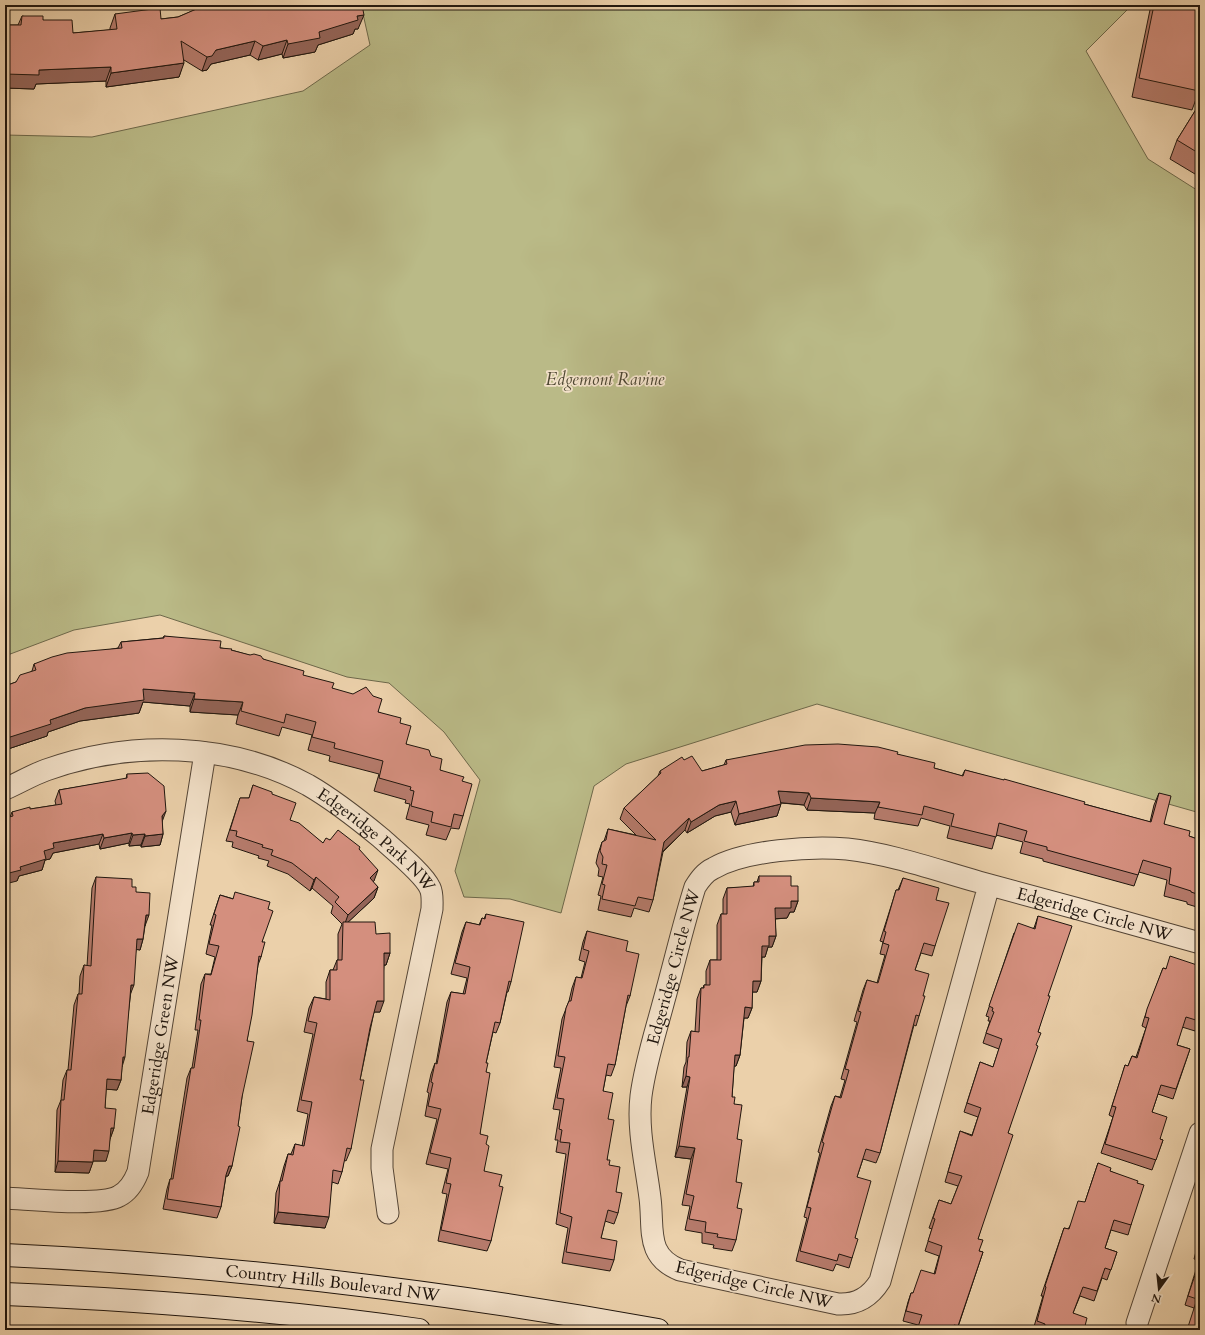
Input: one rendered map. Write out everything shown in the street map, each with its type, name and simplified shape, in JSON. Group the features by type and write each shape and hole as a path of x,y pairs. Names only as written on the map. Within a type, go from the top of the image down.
{"main road":[{"name":"Country Hills Boulevard NW","path":"5,1255 199,1267 336,1281 555,1312 658,1330"},
{"path":"5,1294 168,1302 263,1311 419,1330"}],"street":[{"name":"Edgeridge Park NW","path":"5,789 45,770 85,758 128,751 162,749 206,753 257,764 307,785 349,812 422,876 430,888 432,909 382,1149 382,1168 388,1213"},
{"name":"Edgeridge Green NW","path":"5,1198 99,1202 119,1196 134,1183 139,1164 206,753"},
{"name":"Edgeridge Circle NW","path":"990,885 880,1281 874,1290 864,1299 855,1303 838,1304 680,1270 671,1266 661,1258 654,1247 651,1235 652,1220 642,1137 641,1096 651,1050 692,897 699,880 714,867 746,856 813,848 848,850 893,858 1200,942"},
{"path":"1137,1323 1200,1133"}],"green space":[{"name":"Edgemont Ravine","path":"361,5 1132,5 1086,51 1148,159 1200,192 1200,813 817,704 626,764 594,786 561,913 510,899 464,897 455,871 480,780 444,732 389,683 347,677 160,615 74,630 5,656 5,135 92,137 303,91 370,45"}],"building":[{"path":"201,5 362,5 364,15 357,16 358,20 319,32 320,38 288,44 287,40 263,46 255,41 216,50 212,56 207,57 181,41 184,63 111,73 111,67 39,70 39,75 5,74 5,25 21,25 22,16 43,16 43,20 72,20 73,33 117,29 115,14 160,8 161,19 178,17 201,7"},
{"path":"1154,5 1200,5 1199,91 1139,78"},
{"path":"1200,103 1200,154 1177,140"},
{"path":"164,636 221,641 220,648 232,649 231,650 250,655 254,654 261,656 263,659 304,671 303,675 334,683 332,688 353,694 366,687 373,696 382,699 378,712 401,718 400,723 411,726 406,744 429,750 431,756 442,759 440,770 464,777 462,781 472,784 463,816 454,814 451,827 431,822 433,812 411,806 414,791 410,790 411,787 379,778 383,761 334,748 335,743 312,737 316,722 286,714 284,723 241,711 243,702 194,699 195,693 143,689 144,700 85,708 50,720 51,724 7,738 9,741 5,743 5,686 16,682 20,675 36,670 34,664 67,653 122,648 121,642 164,638"},
{"path":"838,744 878,747 898,752 897,754 935,763 934,768 963,776 965,770 1004,779 1085,802 1084,804 1151,822 1159,793 1171,796 1164,824 1190,831 1189,836 1200,840 1200,895 1169,884 1171,868 1143,860 1138,875 1047,850 1047,847 1024,841 1027,831 999,823 996,837 951,826 954,814 924,806 922,815 878,807 880,802 811,798 809,793 778,791 781,804 739,814 736,801 719,805 691,822 689,818 664,842 653,900 638,897 635,906 602,899 605,885 602,884 607,865 602,864 603,857 600,851 602,842 606,840 608,829 656,840 624,808 661,773 660,771 682,757 684,760 692,756 702,771 727,764 726,760 805,745"},
{"path":"148,773 164,786 166,811 162,816 163,834 145,836 145,834 133,835 132,833 104,838 103,834 53,843 54,848 44,851 46,859 20,867 21,870 5,874 5,818 13,816 12,812 30,807 30,809 62,804 59,790 127,778 127,774"},
{"path":"253,785 296,803 290,820 299,823 323,843 326,838 330,840 338,830 360,847 359,849 378,870 370,878 378,887 348,915 335,902 339,897 316,877 314,880 292,863 271,855 273,850 236,836 237,831 230,830 240,798 249,798"},
{"path":"759,876 791,876 791,886 798,886 798,901 791,901 791,908 775,908 776,936 769,936 769,946 762,946 761,981 753,981 752,1008 745,1007 740,1055 735,1055 732,1097 735,1097 734,1104 742,1105 737,1139 742,1140 736,1182 742,1183 737,1208 742,1209 736,1240 717,1237 718,1234 705,1232 706,1222 689,1219 694,1196 686,1194 695,1148 679,1146 690,1077 686,1076 691,1031 699,1032 701,988 704,988 704,985 710,985 710,960 721,960 721,914 727,914 727,888 754,886 754,882 759,882"},
{"path":"96,877 132,879 132,887 136,887 136,892 150,893 149,915 146,915 143,939 137,939 134,985 131,985 125,1057 123,1057 121,1080 107,1079 105,1108 116,1109 114,1128 111,1128 109,1151 94,1150 93,1162 58,1161 61,1100 64,1100 67,1070 71,1070 78,994 82,994 84,965 91,966"},
{"path":"903,878 939,888 936,900 949,903 935,946 924,943 915,970 929,974 923,996 925,996 919,1016 916,1015 880,1153 866,1149 857,1177 871,1181 855,1238 858,1239 852,1258 839,1254 837,1261 800,1251 811,1208 807,1207 824,1143 822,1142 835,1096 841,1098 849,1070 845,1069 861,1012 858,1011 867,980 878,983 889,945 883,943 886,932 884,931 896,890 899,890"},
{"path":"235,892 270,902 268,909 273,911 262,942 265,942 261,957 259,956 252,1015 247,1041 254,1042 242,1097 238,1126 240,1127 232,1166 229,1166 226,1175 221,1207 167,1199 170,1179 173,1179 191,1068 194,1068 201,1020 199,1020 205,974 211,975 219,946 209,944 216,915 214,914 220,895 233,899"},
{"path":"486,914 524,922 511,982 509,981 500,1023 495,1022 486,1063 488,1063 486,1072 490,1073 480,1134 488,1136 486,1144 489,1146 484,1171 502,1175 499,1186 503,1187 491,1241 441,1230 451,1184 446,1183 451,1158 430,1153 441,1109 428,1106 433,1083 431,1082 435,1063 437,1064 451,992 465,994 470,967 455,963 466,922 480,925 482,918 485,919"},
{"path":"1038,916 1072,926 1048,996 1050,996 1038,1032 1041,1033 1036,1045 1038,1046 1008,1133 1013,1135 978,1239 983,1240 979,1251 983,1252 958,1326 954,1325 953,1330 930,1330 918,1327 922,1315 906,1311 911,1293 913,1293 921,1270 935,1274 942,1246 928,1241 935,1219 933,1218 939,1200 951,1204 962,1176 948,1172 960,1131 972,1136 981,1108 967,1103 980,1062 993,1067 1002,1039 986,1033 994,1012 992,1011 993,1008 989,1006 1018,923 1035,929"},
{"path":"343,922 375,922 376,934 390,933 390,953 384,953 384,1001 377,1001 370,1028 360,1080 364,1080 351,1149 347,1148 342,1172 333,1170 329,1217 278,1212 280,1181 282,1181 288,1154 293,1155 295,1144 304,1146 312,1102 301,1100 317,1023 308,1021 314,997 330,1000 330,970 337,970 337,960 342,960"},
{"path":"587,931 628,941 626,951 639,954 630,996 628,995 615,1065 608,1064 603,1091 613,1093 608,1119 614,1120 607,1160 610,1160 609,1165 620,1167 616,1192 622,1193 618,1213 608,1210 601,1238 617,1241 614,1260 566,1252 572,1217 560,1213 570,1143 560,1142 562,1130 559,1129 564,1099 557,1098 565,1057 558,1056 566,1008 569,1001 571,1001 576,977 582,978 589,951 583,949"},
{"path":"1170,956 1200,966 1200,1018 1199,1021 1186,1017 1177,1045 1190,1049 1176,1089 1161,1085 1152,1112 1167,1117 1160,1139 1163,1140 1156,1160 1105,1144 1116,1107 1112,1106 1125,1065 1128,1066 1132,1056 1137,1058 1149,1018 1145,1017 1147,1009 1163,968 1166,969"},
{"path":"1098,1163 1111,1168 1110,1171 1138,1181 1137,1183 1144,1185 1131,1225 1114,1220 1105,1248 1117,1252 1111,1270 1105,1268 1097,1291 1083,1287 1073,1313 1087,1318 1084,1330 1044,1330 1045,1324 1037,1321 1045,1286 1064,1228 1069,1229 1078,1201 1085,1202"},
{"path":"1200,1239 1200,1250 1197,1249"},
{"path":"1200,1260 1200,1330 1187,1330 1197,1299 1188,1296"}]}
